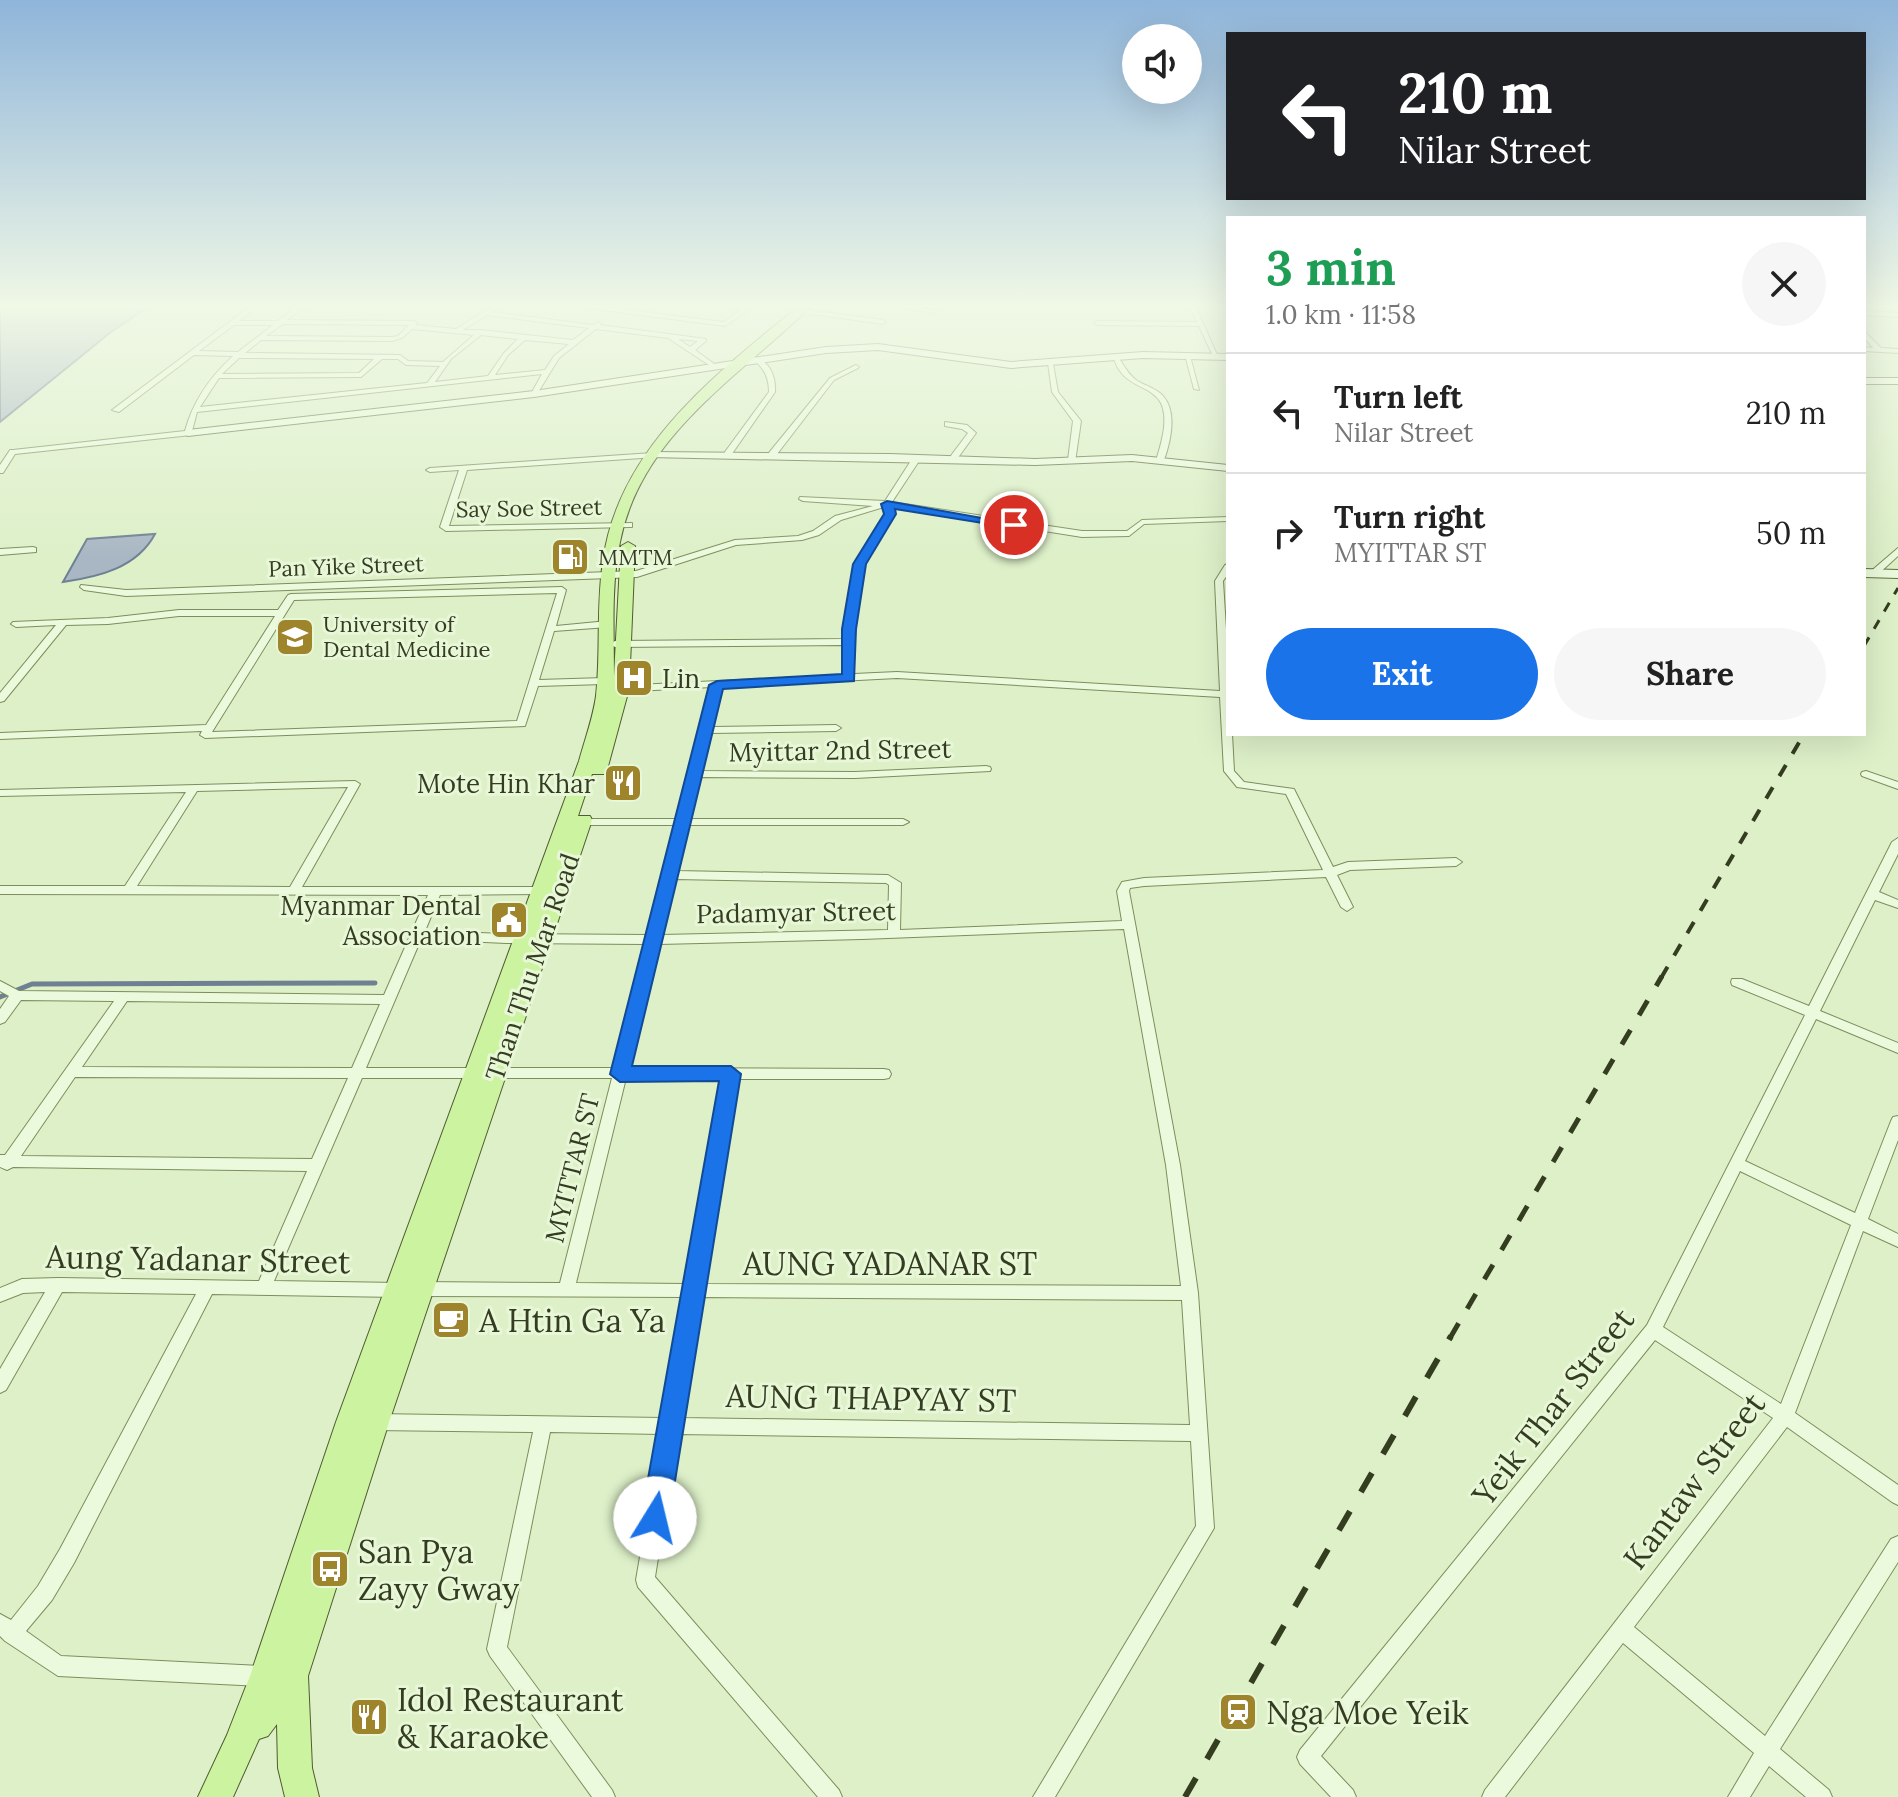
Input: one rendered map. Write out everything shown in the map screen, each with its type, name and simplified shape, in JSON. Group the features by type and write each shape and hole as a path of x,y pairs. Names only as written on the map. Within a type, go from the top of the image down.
{"main road":[{"name":"Than Thu Mar Road","path":"659,455 715,389"},
{"name":"Than Thu Mar Road","path":"614,644 608,624 623,525 636,478 721,389"},
{"name":"Than Thu Mar Road","path":"215,1797 279,1676 363,1422 575,822 610,686 617,575"},
{"name":"Than Thu Mar Road","path":"533,940 542,891 575,822"},
{"name":"Than Thu Mar Road","path":"279,1676 302,1797"}],"street":[{"path":"116,410 145,389"},
{"path":"188,433 193,410 205,389"},
{"path":"258,403 264,389"},
{"path":"193,410 386,389"},
{"path":"534,394 537,389"},
{"path":"0,471 13,452 567,389"},
{"path":"726,456 772,389"},
{"path":"771,456 827,389"},
{"path":"1054,389 1077,421 1072,460"},
{"path":"1143,389 1164,403 1167,412 1160,461"},
{"path":"948,424 964,427 972,433 951,461"},
{"path":"430,470 659,455 951,461 1132,458 1226,468"},
{"path":"849,678 848,642 860,564 890,514 887,504 917,458"},
{"name":"Say Soe Street","path":"464,467 444,527 623,525"},
{"path":"803,499 887,504 1082,534 1129,533 1139,522 1226,519"},
{"name":"Pan Yike Street","path":"84,587 126,593 617,575 653,571 735,543 799,538 816,533 838,518 887,504"},
{"path":"0,552 33,550"},
{"path":"1868,574 1898,551"},
{"path":"533,683 717,685 897,675 1226,694 1219,581 1226,570"},
{"path":"1868,574 1898,574"},
{"path":"562,590 550,629 521,724 205,735 291,597 562,590"},
{"path":"16,624 158,614 281,613"},
{"path":"0,699 63,623"},
{"path":"550,629 608,624"},
{"path":"614,644 848,642"},
{"name":"MYITTAR ST","path":"566,1290 717,685"},
{"path":"0,736 209,728"},
{"path":"706,730 836,728"},
{"path":"1228,736 1229,771 1241,785 1290,791 1347,907"},
{"name":"Myittar 2nd Street","path":"694,774 855,775 986,769"},
{"path":"1866,774 1898,786"},
{"path":"0,793 355,784 294,891"},
{"path":"129,890 194,788"},
{"path":"575,822 903,822"},
{"name":"Yeik Thar Street","path":"1346,1797 1307,1757 1653,1330 1898,842"},
{"path":"1043,1797 1205,1528 1190,1293 1173,1165 1123,891 1133,883 1330,873 1348,866 1456,862"},
{"path":"670,875 888,879 895,883 894,934"},
{"path":"0,890 542,891"},
{"path":"264,1287 436,891"},
{"path":"1872,894 1898,904"},
{"name":"Padamyar Street","path":"417,935 533,940 894,934 1129,925"},
{"path":"1737,982 1898,1048"},
{"path":"0,985 17,995 389,1000"},
{"path":"0,1019 17,995"},
{"path":"4,1164 124,996"},
{"path":"72,1072 884,1074"},
{"path":"731,1074 691,1290 645,1580 832,1797"},
{"name":"Kantaw Street","path":"1492,1797 1785,1416 1857,1221 1898,1121"},
{"path":"1737,1163 1898,1241"},
{"path":"4,1164 316,1165"},
{"path":"0,1385 58,1285"},
{"name":"Aung Yadanar Street","path":"0,1295 22,1286 58,1285 410,1290"},
{"path":"208,1286 67,1556 45,1593 6,1629 58,1666 279,1676"},
{"name":"AUNG YADANAR ST","path":"410,1290 1190,1293"},
{"path":"1653,1330 1785,1416 1898,1496"},
{"name":"AUNG THAPYAY ST","path":"363,1422 1199,1433"},
{"path":"543,1424 497,1649 605,1797"},
{"path":"1738,1797 1898,1545"},
{"path":"1621,1629 1822,1797"}],"water":[{"path":"0,389 41,389 0,422"},
{"path":"155,534 147,546 127,563 103,574 63,582 87,539"}],"waterway":[{"path":"0,997 32,984 375,983"}],"railway":[{"path":"1866,643 1898,588"},
{"path":"1661,978 1803,736"},
{"path":"1450,1338 1662,976"},
{"path":"1185,1797 1451,1336"}],"place":[{"name":"MMTM","path":"570,557"},
{"name":"University of Dental Medicine","path":"295,637"},
{"name":"Lin","path":"634,678"},
{"name":"Mote Hin Khar","path":"623,783"},
{"name":"Myanmar Dental Association","path":"509,920"},
{"name":"A Htin Ga Ya","path":"451,1320"},
{"name":"San Pya Zayy Gway","path":"330,1569"},
{"name":"Nga Moe Yeik","path":"1238,1712"},
{"name":"Idol Restaurant & Karaoke","path":"369,1717"}],"route":[{"path":"655,1518 691,1290 731,1074 620,1074 717,685 849,678 849,629 860,564 890,514 887,504 1014,525"}]}
